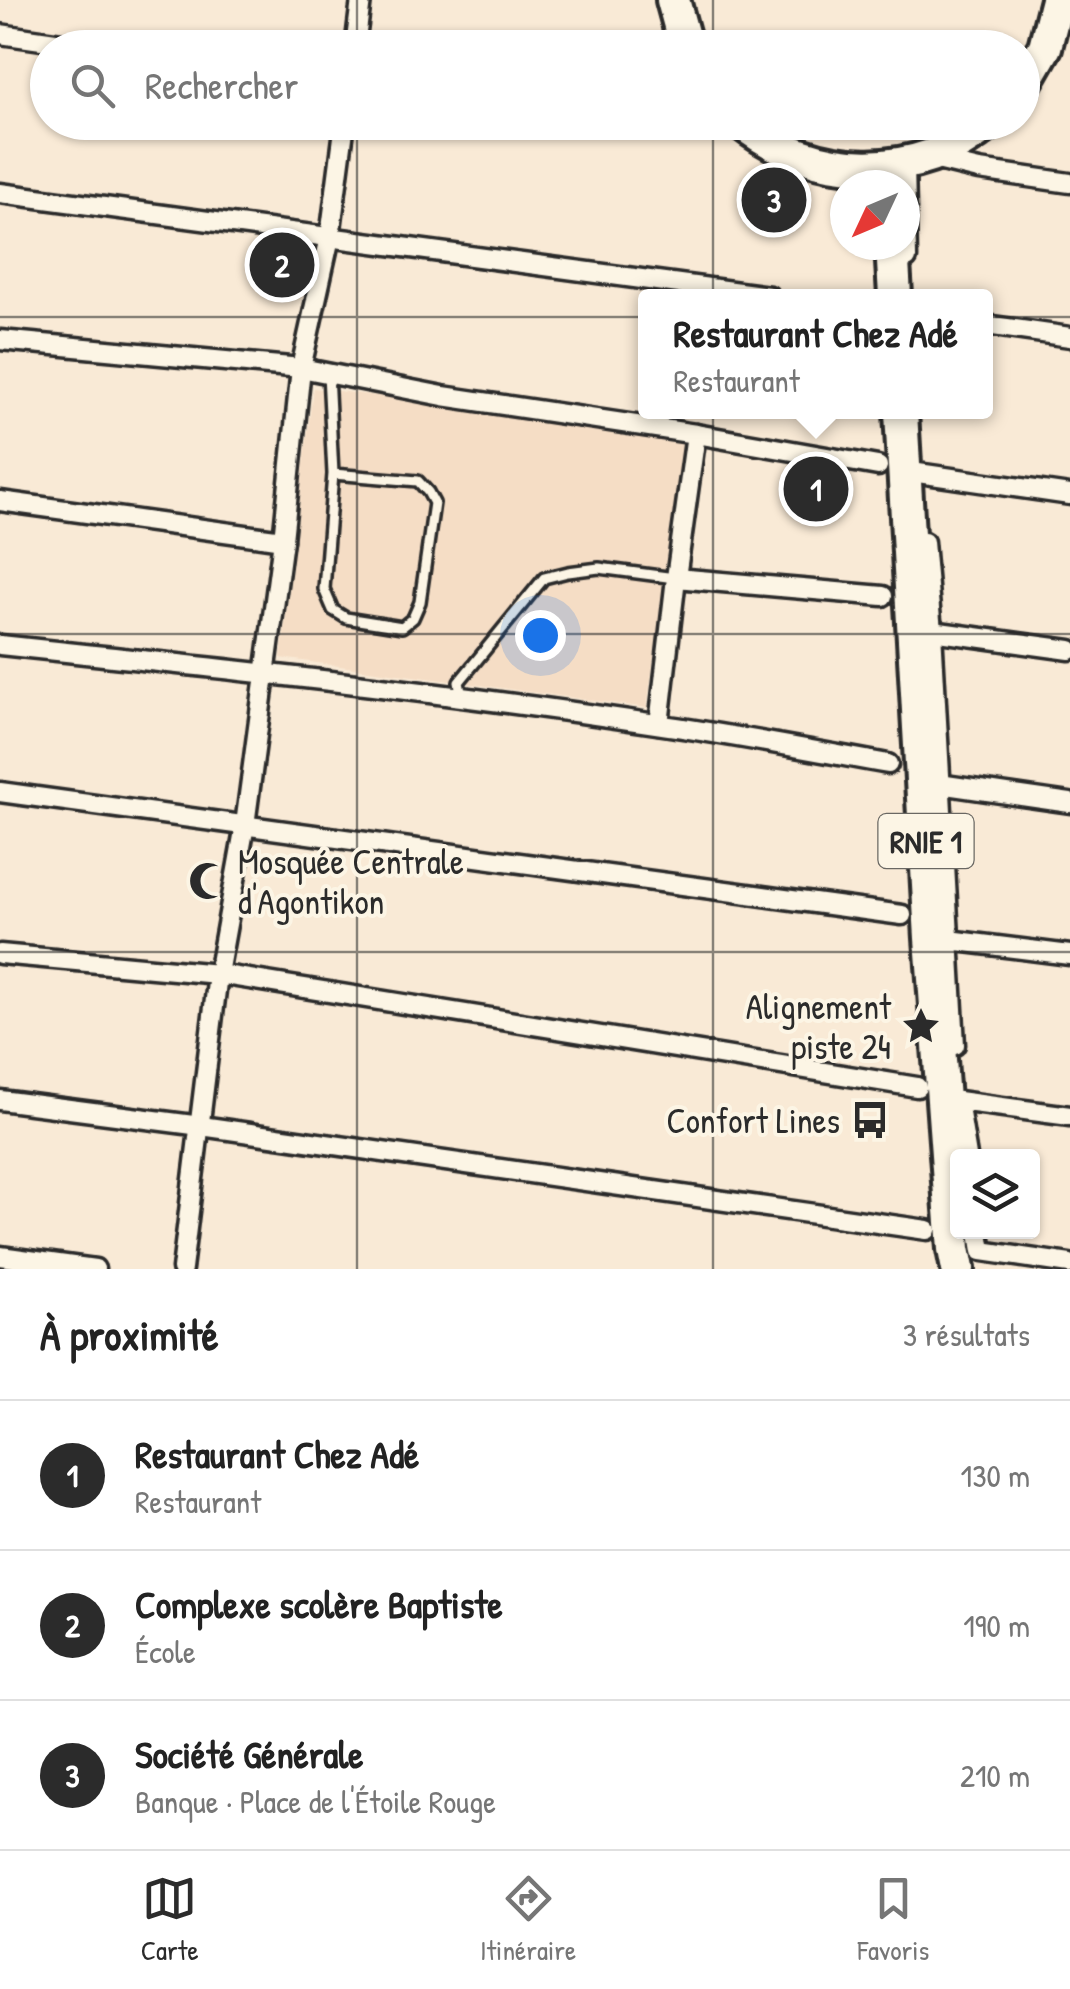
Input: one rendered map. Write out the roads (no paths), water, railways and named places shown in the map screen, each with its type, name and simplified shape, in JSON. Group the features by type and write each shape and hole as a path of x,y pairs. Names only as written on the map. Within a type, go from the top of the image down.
{"highway":[{"path":"672,0 681,30"},
{"path":"1040,56 1057,0"},
{"path":"766,140 800,156 851,170"},
{"path":"888,170 952,148 964,140"},
{"path":"893,260 895,289"},
{"name":"RNIE 1","path":"901,419 931,938 954,1250 975,1263"}],"street":[{"path":"357,30 361,0"},
{"path":"0,34 30,38"},
{"path":"182,1269 218,974 246,825 302,368 330,237 343,140"},
{"path":"908,289 917,160 1070,183"},
{"path":"0,193 717,289"},
{"path":"993,327 1070,337"},
{"path":"0,340 302,368 443,396 878,466"},
{"path":"914,419 932,632 958,1100 966,1149"},
{"path":"659,724 696,434"},
{"path":"918,473 1070,495"},
{"path":"0,501 283,540"},
{"path":"676,578 883,596"},
{"path":"932,632 1070,650"},
{"path":"0,645 462,697 659,724 888,764"},
{"path":"939,784 1070,804"},
{"path":"0,792 902,915"},
{"path":"949,940 1070,955"},
{"path":"0,954 218,974 917,1087"},
{"path":"0,1100 927,1230"},
{"path":"958,1100 1070,1116"},
{"path":"0,1256 95,1269"},
{"path":"975,1263 1070,1264"}],"lane":[{"path":"328,373 333,474 324,589 334,610 346,618 402,627 413,618 420,602 434,503 418,480 333,474"},
{"path":"462,697 460,682 544,578 599,568 676,578"}],"place":[{"name":"Société Générale","path":"774,200"},
{"name":"Complexe scolère Baptiste","path":"282,265"},
{"name":"Restaurant Chez Adé","path":"816,489"},
{"name":"Mosquée Centrale d'Agontikon","path":"208,881"},
{"name":"Alignement piste 24","path":"921,1026"},
{"name":"Confort Lines","path":"870,1120"}]}
